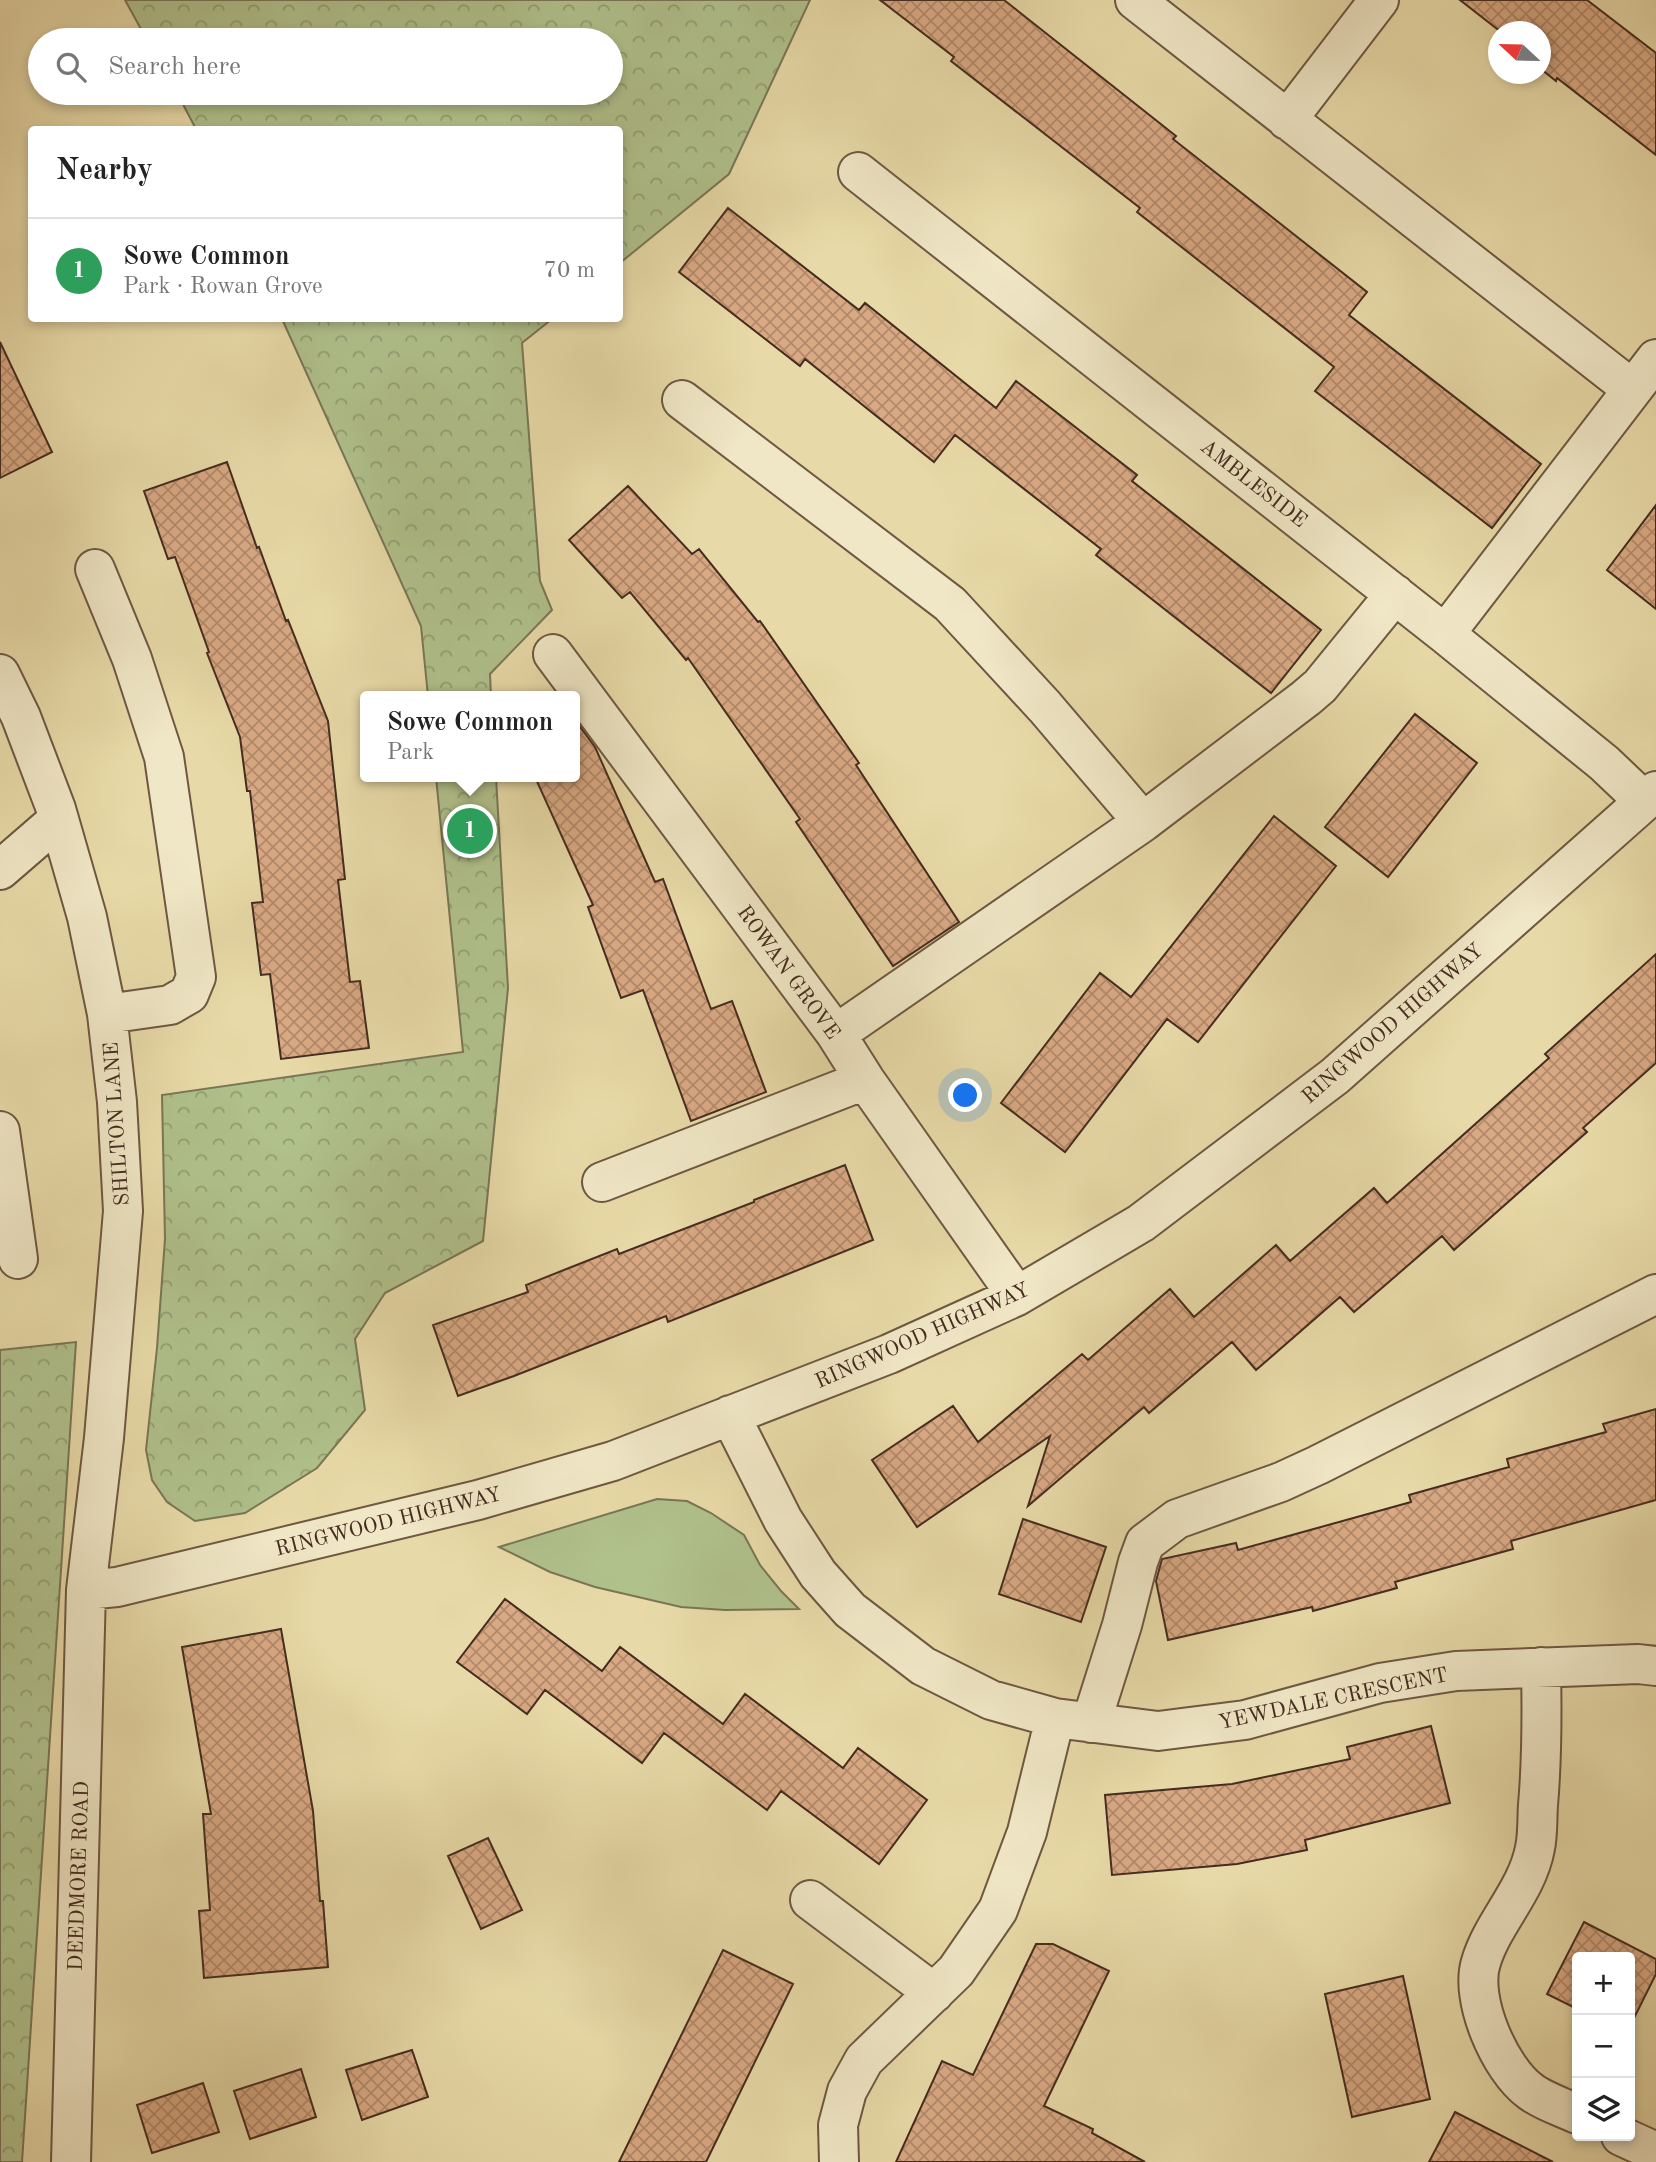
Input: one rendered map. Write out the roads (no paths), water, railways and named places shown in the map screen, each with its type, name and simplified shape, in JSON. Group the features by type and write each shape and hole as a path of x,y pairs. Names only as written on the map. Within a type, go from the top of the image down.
{"street":[{"path":"1135,0 1632,389"},
{"path":"1287,120 1379,0"},
{"name":"AMBLESIDE","path":"858,172 1395,594 1604,763 1650,796"},
{"path":"1445,634 1656,359"},
{"path":"682,400 950,604 1045,707 1143,822"},
{"path":"94,569 132,659 164,757 196,976 189,994 170,1005 107,1014"},
{"path":"836,1034 1143,822 1320,686 1395,594"},
{"name":"ROWAN GROVE","path":"553,654 836,1034 865,1080 1017,1296"},
{"name":"SHILTON LANE","path":"0,674 21,717 59,819 87,917 107,1014 117,1102 123,1211 104,1438 86,1590"},
{"name":"RINGWOOD HIGHWAY","path":"86,1590 117,1587 478,1500 613,1461 890,1354 1017,1296 1141,1223 1335,1076 1650,796"},
{"path":"0,870 59,819"},
{"path":"602,1182 865,1080"},
{"path":"0,1131 18,1259"},
{"path":"839,2162 838,2125 847,2091 864,2060 956,1971 998,1910 1073,1721 1122,1625 1145,1543 1159,1531 1188,1515 1281,1482 1318,1465 1656,1294"},
{"name":"YEWDALE CRESCENT","path":"730,1415 783,1520 818,1574 850,1610 923,1667 992,1700 1073,1721 1158,1731 1245,1720 1380,1683 1456,1671 1639,1664 1656,1666"},
{"name":"DEEDMORE ROAD","path":"71,2162 86,1590"},
{"path":"1541,1667 1541,1770 1535,1848 1521,1888 1480,1964 1480,1991 1487,2026 1506,2067 1530,2092 1572,2112"},
{"path":"810,1900 934,1993"},
{"path":"1633,2141 1656,2152"}],"place":[{"name":"Sowe Common","path":"470,831"}]}
